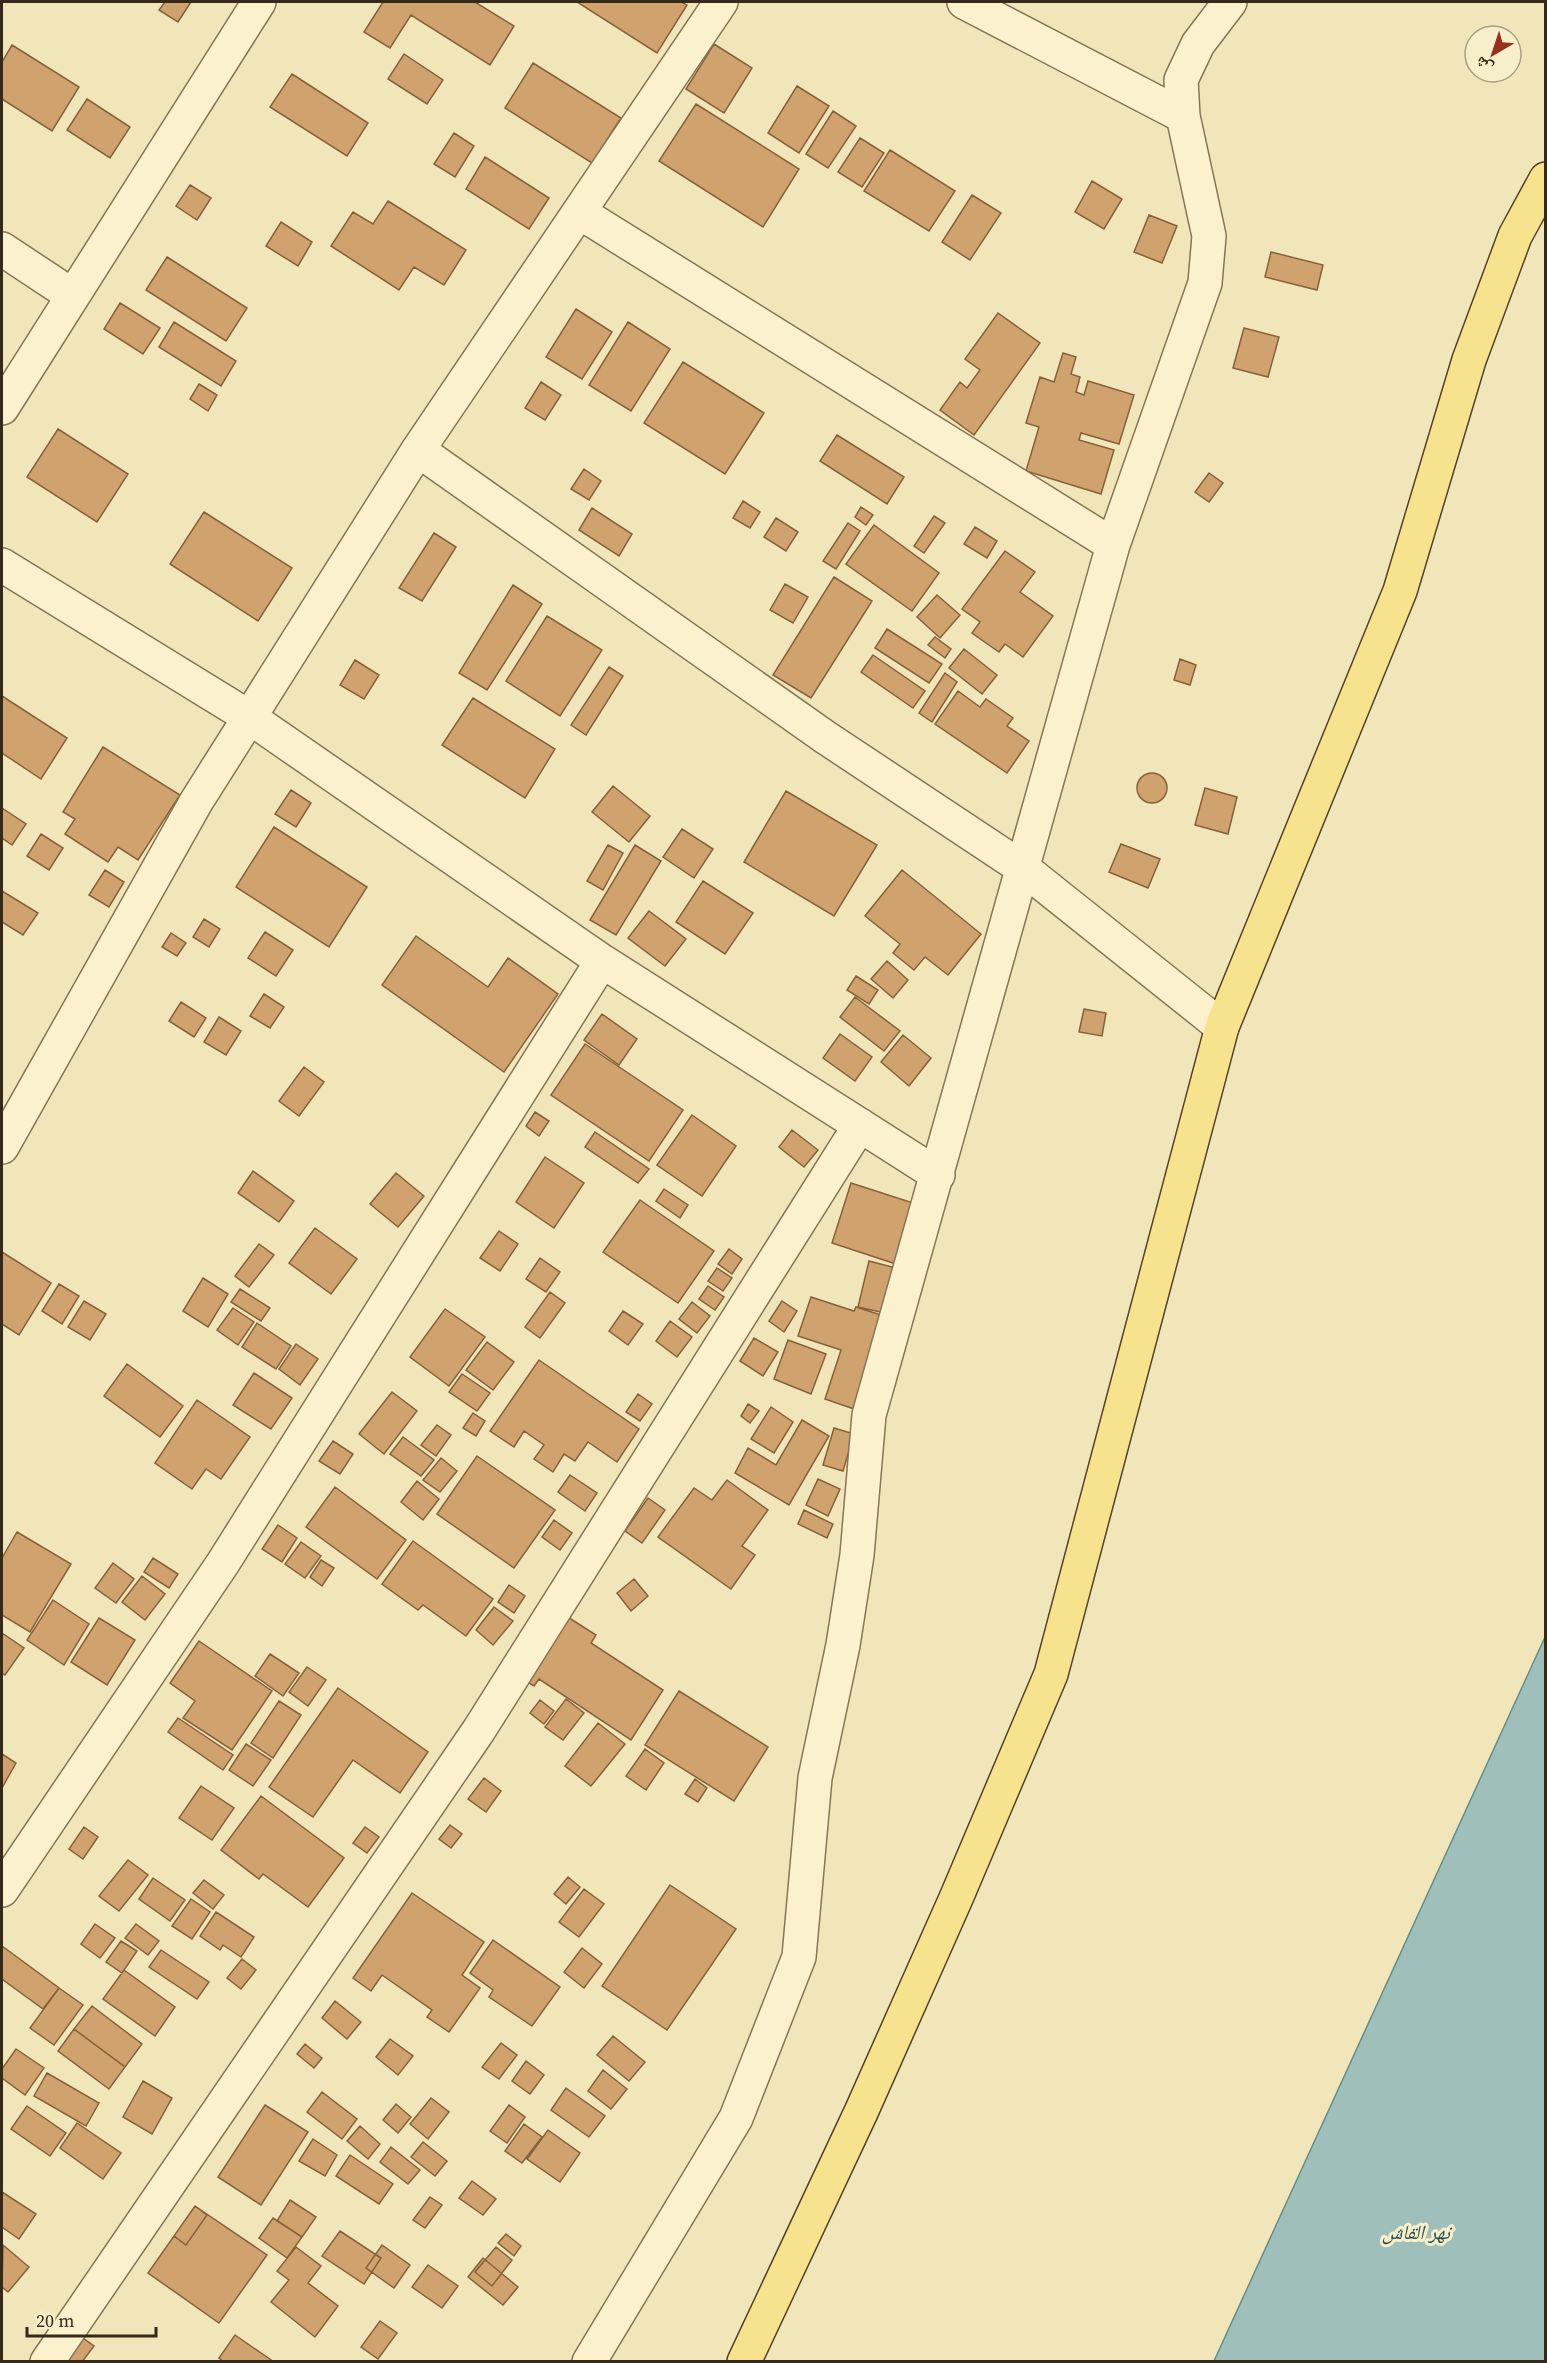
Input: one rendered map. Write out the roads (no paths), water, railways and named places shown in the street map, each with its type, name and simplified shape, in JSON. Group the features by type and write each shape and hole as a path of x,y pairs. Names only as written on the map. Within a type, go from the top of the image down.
{"main road":[{"path":"744,2361 862,2110 957,1896 1051,1674 1222,1027 1400,591 1469,360 1515,236 1545,179"}],"street":[{"path":"2,408 259,2"},
{"path":"2,1147 190,812 249,717 418,450 721,2"},
{"path":"964,2 1183,116"},
{"path":"589,2361 736,2118 800,1957 815,1778 843,1645 857,1555 869,1415 1113,545 1205,282 1209,236 1183,116 1181,80 1198,44 1230,2"},
{"path":"579,212 1113,545"},
{"path":"2,249 73,296"},
{"path":"418,450 825,737 1024,869 1222,1027"},
{"path":"2,565 249,717 603,961 938,1175"},
{"path":"2,1890 230,1553 603,961"},
{"path":"47,2361 479,1730 860,1125"}],"water":[{"name":"نهر القاش","path":"1545,1637 1545,2361 1214,2361"}]}
